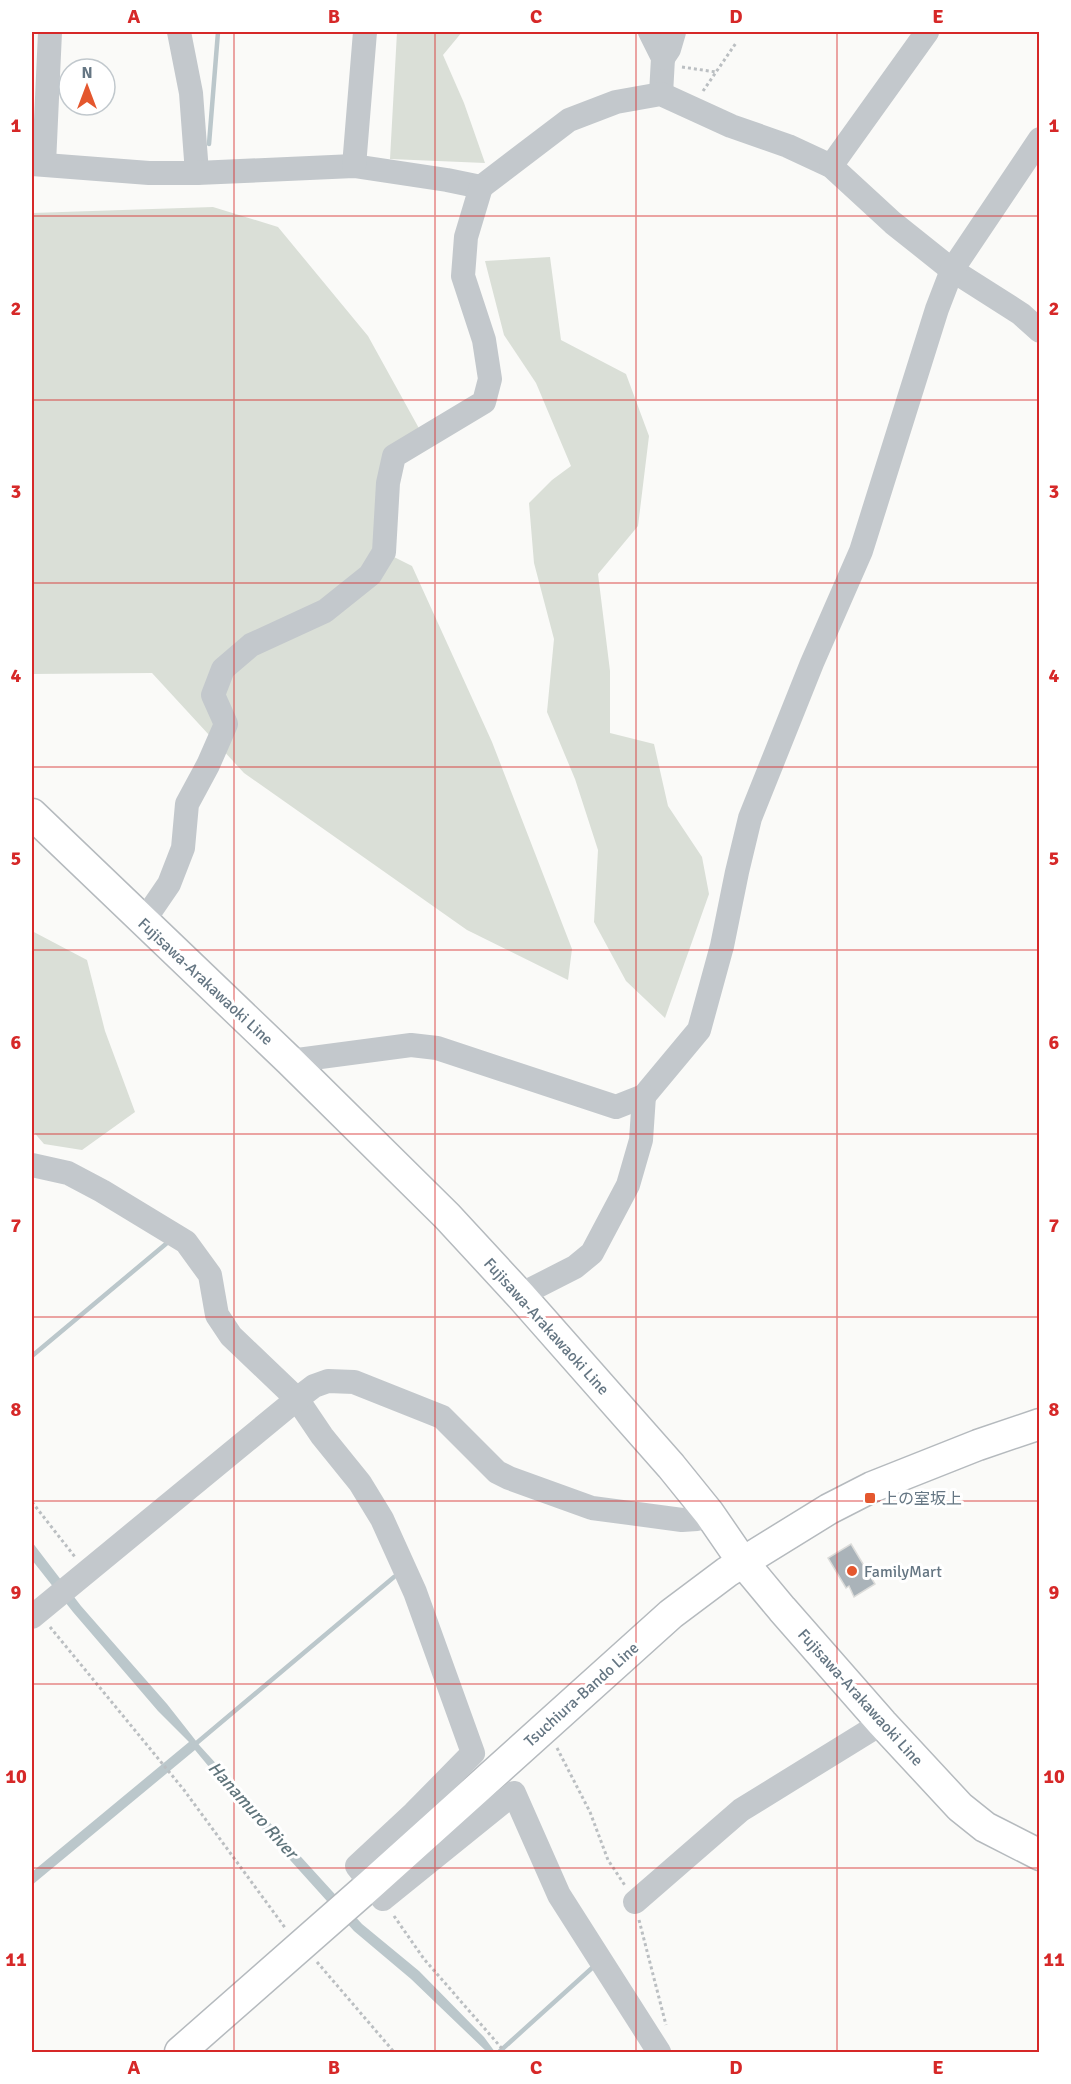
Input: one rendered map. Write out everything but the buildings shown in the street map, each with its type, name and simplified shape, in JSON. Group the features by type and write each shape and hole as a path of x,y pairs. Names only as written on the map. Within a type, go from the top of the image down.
{"main road":[{"name":"Fujisawa-Arakawaoki Line","path":"32,814 290,1061 447,1216 671,1466 709,1513 742,1561 882,1723 960,1807 985,1827 1040,1855"},
{"name":"Tsuchiura-Bando Line","path":"180,2052 304,1943 372,1892 545,1727 671,1614 742,1561 872,1487 978,1445 1040,1424"}],"street":[{"path":"50,32 38,164 148,173 354,166 481,187"},
{"path":"179,32 191,93 197,173"},
{"path":"354,166 364,32"},
{"path":"650,32 663,61"},
{"path":"661,94 663,61 674,32"},
{"path":"831,166 927,32"},
{"path":"143,922 169,884 183,848 187,804 226,724 213,694 224,669 251,645 325,611 370,575 384,552 388,483 394,456 484,402 490,379 484,340 463,276 466,237 481,187 569,120 616,102 661,94 731,126 788,146 831,166 893,223 952,270 1021,314 1040,331"},
{"path":"290,1061 411,1045 437,1048 616,1107 644,1096 699,1030 722,946 750,818 812,663 861,551 936,309 952,270 1040,139"},
{"path":"520,1295 575,1267 591,1253 628,1185 641,1140 644,1096"},
{"path":"32,1165 68,1173 186,1242 210,1275 218,1315 231,1335 297,1399 322,1436 360,1483 382,1519 415,1592 473,1753 414,1813 357,1866 372,1892 514,1793 559,1895 659,2052"},
{"path":"34,1614 297,1399 314,1386 328,1381 354,1382 442,1417 497,1472 520,1482 601,1509 682,1520 697,1519 709,1513"},
{"path":"635,1902 741,1810 882,1723"}],"path":[{"path":"704,91 736,43"},
{"path":"663,61 716,72"},
{"path":"32,1502 84,1573"},
{"path":"34,1614 171,1774 288,1933 304,1943 394,2052"},
{"path":"545,1727 590,1812 608,1860 635,1902 667,2029"},
{"path":"372,1892 424,1959 505,2052"}],"shaded area":[{"path":"397,32 462,32 443,55 464,103 485,163 390,159"},
{"path":"213,207 278,227 368,336 421,432 394,456 384,552 412,566 492,742 572,949 568,980 467,930 244,773 152,673 32,674 32,213"},
{"path":"550,257 561,340 626,374 649,436 638,526 598,574 610,671 610,733 654,744 668,806 702,857 709,894 665,1018 626,981 594,922 598,850 575,779 547,712 554,639 534,563 529,503 552,480 571,466 536,383 504,335 485,261"},
{"path":"32,931 87,960 105,1031 135,1112 82,1150 44,1144 32,1130"}],"water":[{"name":"Hanamuro River","path":"32,1542 81,1606 167,1704 200,1746 362,1924 419,1971 484,2037 495,2052 487,2052 411,1979 354,1931 244,1809 195,1750 32,1885 32,1872 189,1742 158,1711 73,1612 32,1560"}],"waterway":[{"path":"209,144 218,32"},
{"path":"32,1356 167,1243"},
{"path":"193,1746 394,1577"},
{"path":"499,2052 592,1968"}],"place":[{"name":"上の室坂上","path":"870,1498"},
{"name":"FamilyMart","path":"852,1571"}]}
